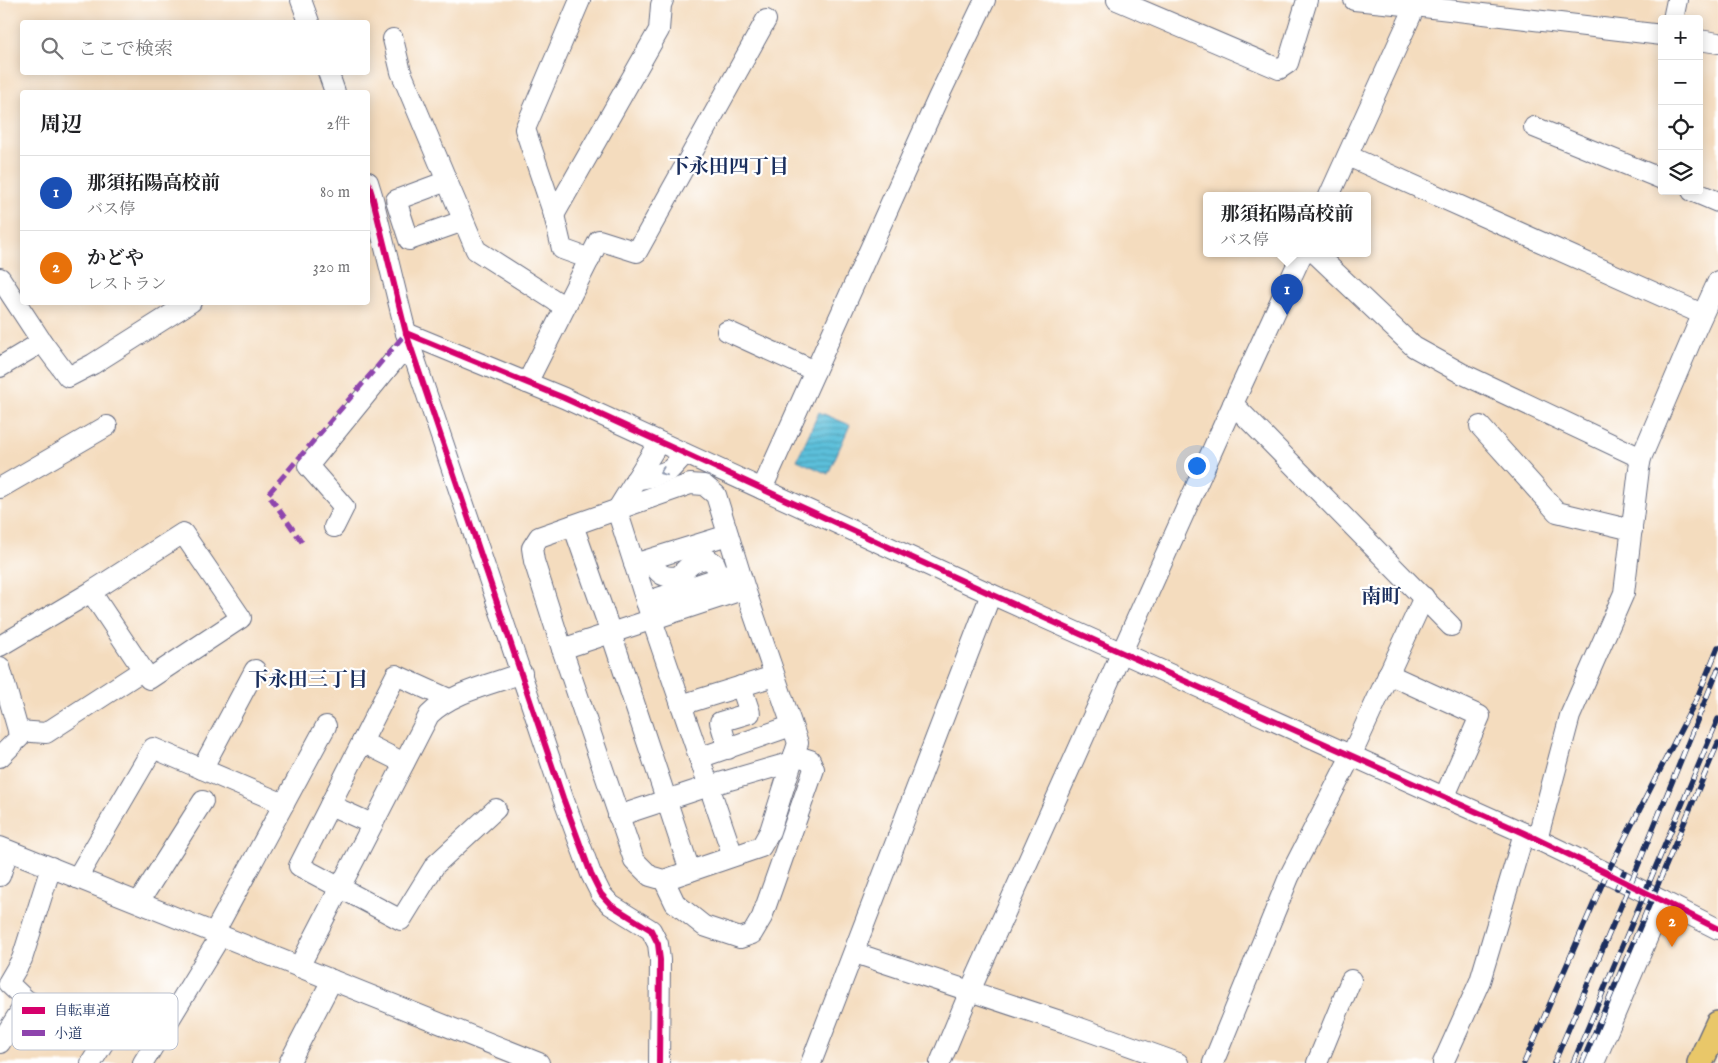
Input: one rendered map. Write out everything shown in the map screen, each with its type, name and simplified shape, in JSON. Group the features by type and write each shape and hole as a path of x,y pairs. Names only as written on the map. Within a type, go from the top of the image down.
{"main road":[{"path":"1700,1063 1718,1024"}],"street":[{"path":"301,0 308,20"},
{"path":"580,0 525,129 554,215 562,249 590,259"},
{"path":"762,489 934,108 985,0"},
{"path":"1117,0 1279,69 1288,63 1307,0"},
{"path":"1354,0 1417,3 1658,34"},
{"path":"1674,15 1677,0"},
{"path":"554,215 660,30 657,2"},
{"path":"1331,192 1417,3"},
{"path":"527,383 599,240 637,252 766,20"},
{"path":"393,39 402,72 476,250 565,307"},
{"path":"1703,41 1718,43"},
{"path":"329,75 334,90"},
{"path":"1534,127 1658,177"},
{"path":"1348,156 1702,314"},
{"path":"447,182 396,200 409,240 463,221"},
{"path":"1701,195 1718,202"},
{"path":"370,196 414,358 563,798 591,874 601,894 612,905 651,930 658,944 660,960 659,1063"},
{"path":"940,1063 970,991 1123,652 1232,404 1301,257"},
{"path":"1319,257 1414,347 1461,373 1641,458"},
{"path":"0,278 42,342 68,377 93,364 186,305"},
{"path":"1443,1063 1480,981 1570,716 1624,593 1638,469 1641,458 1702,314 1718,281"},
{"path":"728,331 816,371"},
{"path":"406,333 527,383 1123,652 1530,837 1718,929"},
{"path":"0,367 42,342"},
{"path":"334,527 344,506 308,466 400,353 414,358"},
{"path":"1232,404 1451,626"},
{"path":"0,488 106,426"},
{"path":"1480,426 1557,512 1632,530"},
{"path":"617,510 659,442"},
{"path":"635,480 651,477 670,470 685,454"},
{"path":"690,484 704,485 716,495 742,580 798,743 770,831 762,846 664,880 650,876 634,860 562,649 534,561 532,548 539,537 617,510 690,484"},
{"path":"617,510 642,562 649,611 733,856"},
{"path":"573,525 690,871"},
{"path":"0,646 91,592 183,533 241,618 149,679 91,592"},
{"path":"642,562 728,535"},
{"path":"642,562 669,578 679,576 689,564 698,560 708,559 715,564 720,577"},
{"path":"562,649 611,633 649,611 720,577 742,580"},
{"path":"649,611 742,580"},
{"path":"811,1063 991,594"},
{"path":"1213,1063 1289,877 1350,756 1424,598"},
{"path":"0,667 20,737 0,757"},
{"path":"18,731 46,733 143,670"},
{"path":"202,769 255,670"},
{"path":"299,966 429,715 449,699 522,673"},
{"path":"1388,674 1480,716 1444,798"},
{"path":"449,699 396,675 299,866 401,920 435,865 496,809"},
{"path":"681,705 774,676"},
{"path":"728,749 720,722 750,713 741,686"},
{"path":"178,1003 218,934 326,726"},
{"path":"699,758 791,726"},
{"path":"362,742 404,763"},
{"path":"77,878 153,748 284,804"},
{"path":"618,816 793,759 810,760 814,769 762,918 752,934 740,938 704,926 675,903 664,880"},
{"path":"139,902 203,801"},
{"path":"330,805 372,824"},
{"path":"0,876 4,849 539,1063"},
{"path":"18,993 8,983 22,959 51,867"},
{"path":"1594,1063 1663,901"},
{"path":"854,953 1066,1023 1165,1061"},
{"path":"290,1063 332,980"},
{"path":"1317,1063 1351,980"},
{"path":"0,1043 12,1024"},
{"path":"91,1063 99,1050"},
{"path":"143,1063 151,1050"}],"water":[{"path":"819,412 850,425 828,474 797,460"}],"railway":[{"path":"1524,1063 1607,873 1697,698 1718,647"},
{"path":"1554,1063 1635,873 1718,669"},
{"path":"1573,1063 1718,719"},
{"path":"1582,1063 1718,743"},
{"path":"1617,888 1624,872"}],"marked path":[{"path":"302,542 268,494 406,333"}],"cycle path":[{"path":"370,188 406,333 563,798 591,874 601,894 611,905 651,930 658,944 660,960 659,1063"},
{"path":"406,333 564,398 991,594 1524,833 1718,929"}],"place":[{"name":"那須拓陽高校前","path":"1287,315"},
{"name":"かどや","path":"1672,947"}],"district":[{"name":"下永田四丁目","path":"729,167"},
{"name":"南町","path":"1381,597"},
{"name":"下永田三丁目","path":"308,680"}]}
